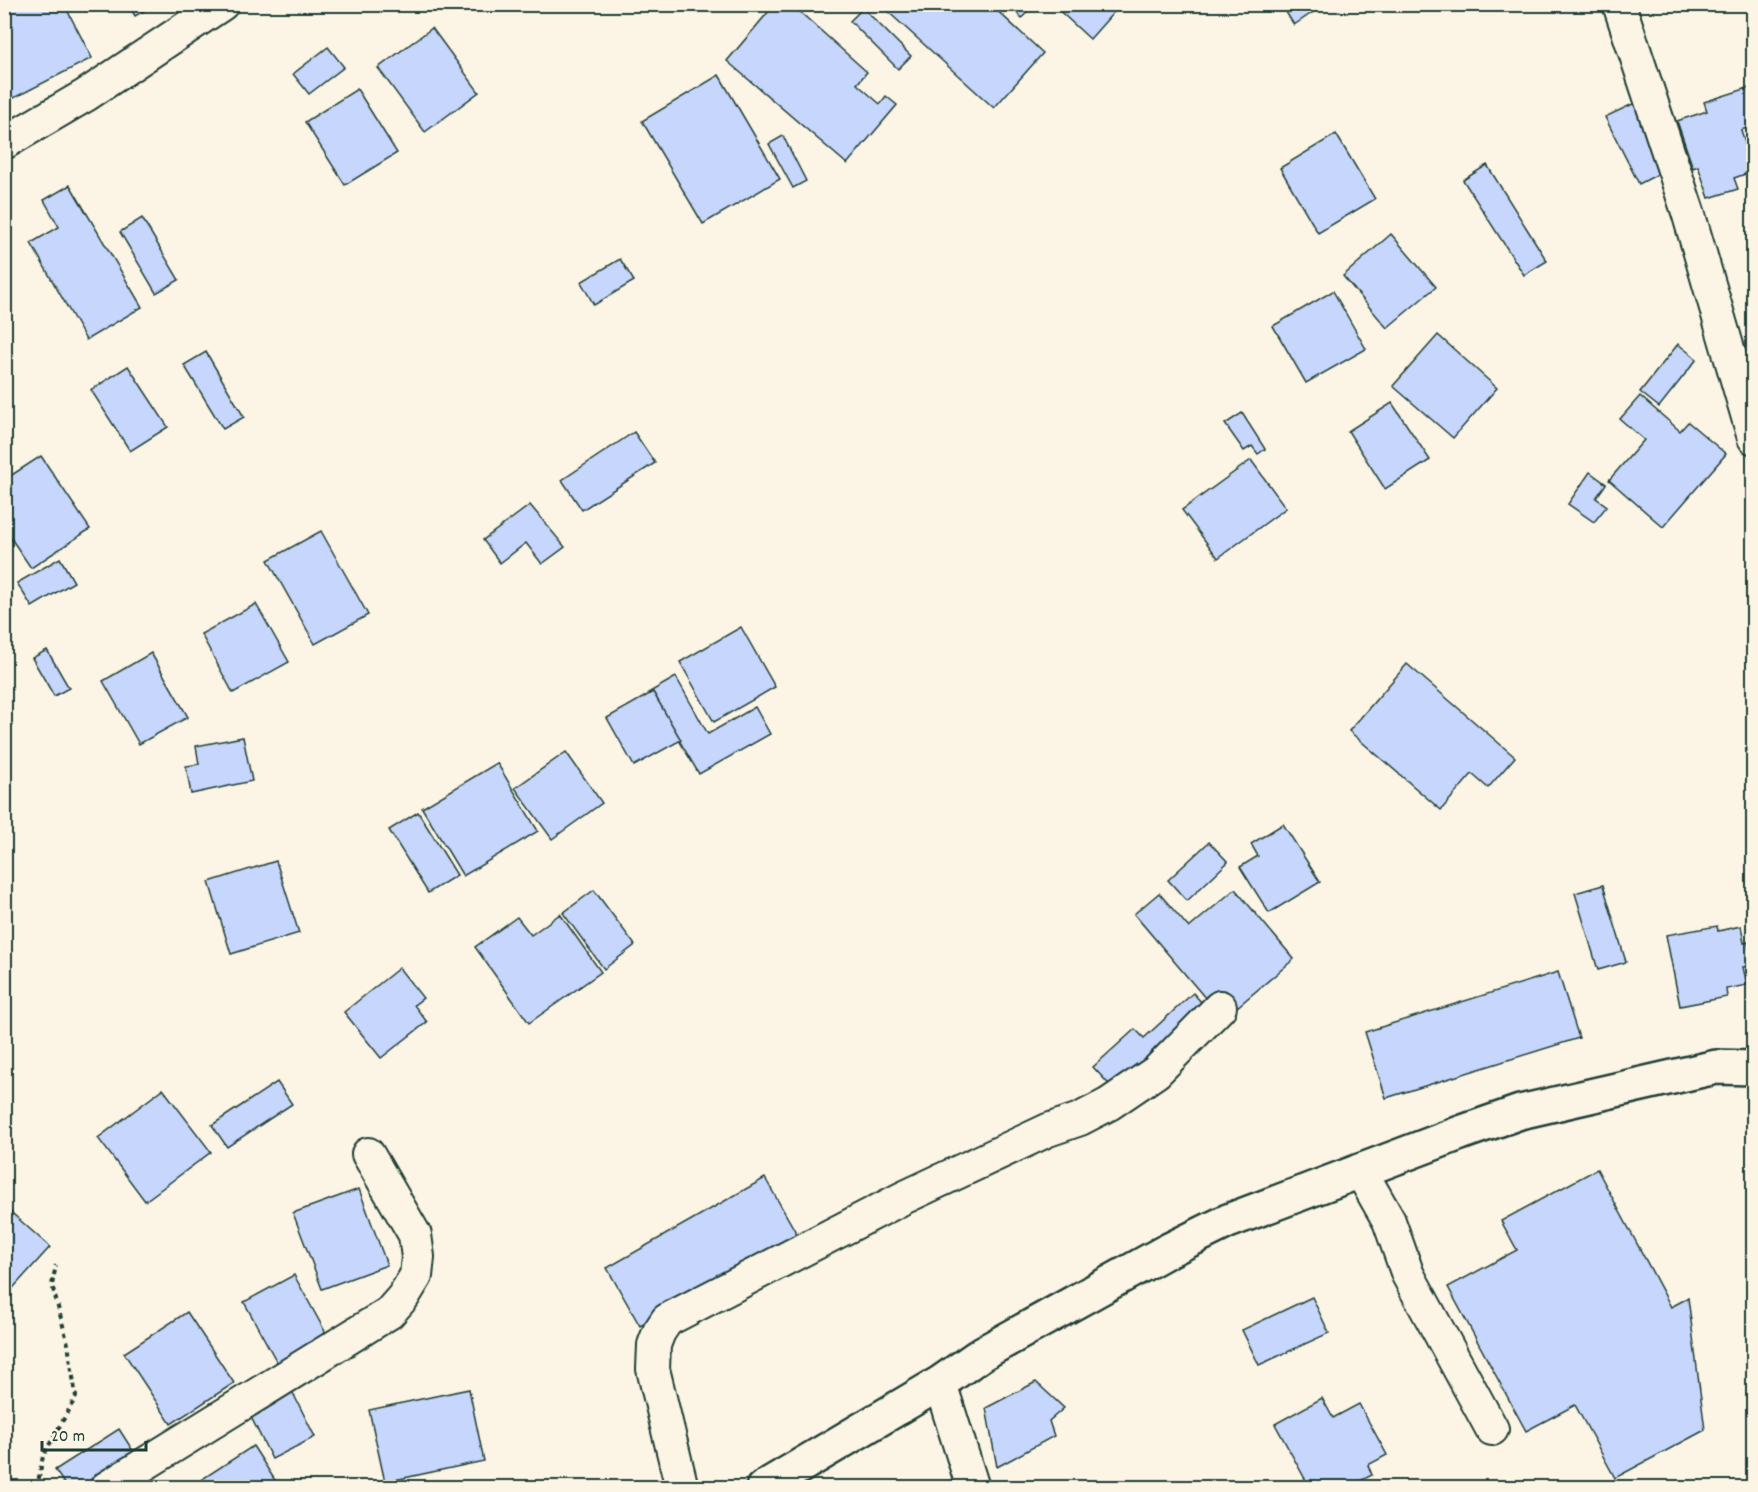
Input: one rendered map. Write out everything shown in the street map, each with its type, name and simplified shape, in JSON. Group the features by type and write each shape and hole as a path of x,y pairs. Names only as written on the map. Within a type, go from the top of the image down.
{"street":[{"path":"4,143 86,95 222,4"},
{"path":"1620,4 1688,212 1754,438"},
{"path":"682,1488 653,1369 654,1345 659,1332 668,1320 903,1198 1109,1104 1156,1072 1220,1007"},
{"path":"763,1488 940,1383 983,1353 1167,1251 1228,1221 1520,1112 1716,1067 1754,1068"},
{"path":"106,1488 389,1313 403,1297 416,1276 418,1257 415,1235 368,1154"},
{"path":"1360,1170 1389,1221 1408,1275 1492,1429"},
{"path":"940,1383 974,1488"}],"path":[{"path":"37,1488 43,1456 76,1397 68,1344 52,1285 56,1265"}],"building":[{"path":"4,4 64,4 92,58 4,103"},
{"path":"128,4 156,4 135,16"},
{"path":"775,4 791,4 867,72 857,84 880,104 886,96 897,105 847,164 727,61"},
{"path":"889,4 990,4 1043,53 994,108 885,9"},
{"path":"1007,4 1034,4 1022,18"},
{"path":"1052,4 1121,4 1090,39"},
{"path":"1281,4 1325,4 1294,25"},
{"path":"863,8 911,56 898,69 850,21"},
{"path":"432,28 479,92 425,132 378,68"},
{"path":"328,47 344,67 309,94 293,74"},
{"path":"719,75 780,179 703,224 642,121"},
{"path":"1754,86 1754,126 1741,130 1754,171 1734,178 1738,189 1709,198 1698,166 1693,168 1677,121 1707,111 1704,102"},
{"path":"357,89 397,153 345,185 305,122"},
{"path":"1637,102 1670,168 1639,184 1605,117"},
{"path":"1336,134 1375,199 1318,233 1280,168"},
{"path":"783,136 806,181 793,188 769,144"},
{"path":"1487,165 1547,261 1524,275 1463,180"},
{"path":"70,185 142,307 86,340 31,243 59,227 44,200"},
{"path":"142,218 179,280 156,293 120,232"},
{"path":"1391,234 1436,287 1387,328 1343,276"},
{"path":"620,259 634,281 594,305 581,282"},
{"path":"1333,291 1366,349 1306,383 1273,326"},
{"path":"1438,335 1497,388 1453,438 1393,386"},
{"path":"1678,344 1697,359 1659,407 1640,392"},
{"path":"206,352 244,417 223,429 184,365"},
{"path":"128,366 168,427 130,451 91,390"},
{"path":"1640,396 1680,431 1688,422 1726,454 1663,527 1609,480 1644,440 1620,419"},
{"path":"1392,403 1430,460 1385,489 1348,431"},
{"path":"1242,413 1265,449 1258,454 1252,446 1244,451 1225,424"},
{"path":"634,432 655,463 582,510 562,480"},
{"path":"41,456 90,529 31,568 4,528 4,480"},
{"path":"1251,460 1286,508 1218,558 1182,510"},
{"path":"1590,472 1606,484 1596,498 1607,506 1594,522 1568,504"},
{"path":"530,505 565,547 542,564 526,543 500,563 483,540"},
{"path":"321,531 368,615 315,644 268,560"},
{"path":"60,558 74,582 32,607 17,583"},
{"path":"256,604 289,662 233,693 201,634"},
{"path":"741,627 775,687 714,722 680,662"},
{"path":"47,650 69,688 54,696 32,658"},
{"path":"151,653 188,717 139,744 103,681"},
{"path":"1407,664 1515,757 1488,788 1472,774 1441,810 1349,731"},
{"path":"676,677 708,734 755,707 770,734 699,774 679,740 676,742 648,693"},
{"path":"653,692 681,740 634,766 607,718"},
{"path":"243,737 252,781 191,794 186,766 199,764 196,746"},
{"path":"566,752 602,803 552,839 515,788"},
{"path":"497,763 538,831 463,876 422,808"},
{"path":"418,812 457,875 428,893 389,830"},
{"path":"1283,824 1320,882 1269,913 1240,867 1258,856 1251,844"},
{"path":"1209,842 1228,862 1187,901 1168,880"},
{"path":"276,861 299,933 231,954 209,882"},
{"path":"1603,885 1626,962 1598,970 1575,893"},
{"path":"1235,889 1294,959 1223,1019 1134,914 1159,893 1189,928"},
{"path":"594,890 635,945 604,969 563,913"},
{"path":"560,914 601,972 529,1023 475,947 517,917 531,935"},
{"path":"1717,926 1718,931 1741,926 1744,943 1748,942 1753,966 1743,967 1747,985 1726,989 1727,997 1680,1006 1666,935"},
{"path":"399,968 423,998 414,1005 427,1022 381,1058 344,1012"},
{"path":"1558,972 1579,1038 1386,1098 1365,1032"},
{"path":"1193,993 1221,1024 1131,1108 1093,1067 1135,1029 1144,1038"},
{"path":"277,1082 292,1104 227,1147 212,1125"},
{"path":"163,1089 211,1152 145,1201 98,1138"},
{"path":"1597,1169 1671,1307 1688,1298 1705,1430 1615,1478 1575,1405 1526,1431 1448,1287 1517,1250 1501,1221"},
{"path":"765,1178 798,1236 640,1326 607,1268"},
{"path":"359,1189 387,1265 322,1289 293,1213"},
{"path":"4,1206 50,1247 5,1297 4,1297"},
{"path":"294,1275 328,1337 278,1364 244,1302"},
{"path":"1312,1297 1329,1333 1259,1365 1242,1330"},
{"path":"187,1312 234,1383 171,1424 124,1353"},
{"path":"1036,1382 1064,1408 1049,1421 1054,1436 997,1467 986,1408"},
{"path":"469,1389 484,1461 385,1482 369,1410"},
{"path":"292,1391 315,1437 272,1459 249,1413"},
{"path":"1322,1398 1333,1418 1359,1404 1387,1455 1368,1465 1372,1475 1358,1482 1361,1488 1310,1488 1275,1424"},
{"path":"119,1429 135,1454 83,1488 67,1488 55,1470"},
{"path":"253,1446 280,1488 194,1488 193,1485"}]}
